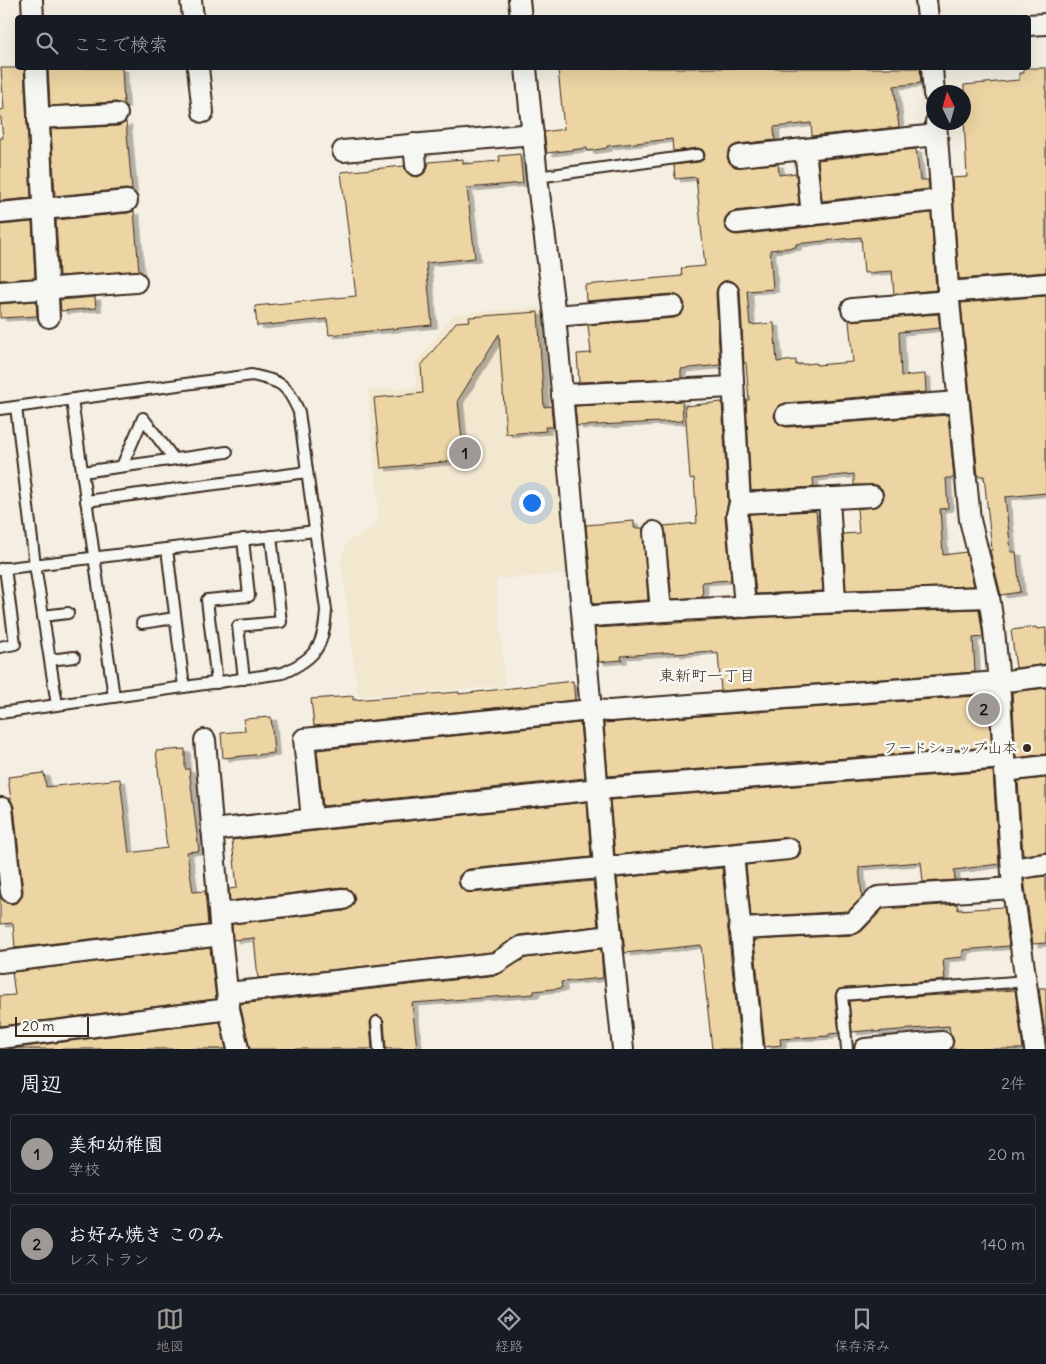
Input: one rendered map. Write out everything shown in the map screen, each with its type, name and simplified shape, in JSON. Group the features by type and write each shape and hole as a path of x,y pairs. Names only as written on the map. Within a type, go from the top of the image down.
{"street":[{"path":"32,0 33,15"},
{"path":"191,0 192,15"},
{"path":"519,0 521,15"},
{"path":"926,0 928,15"},
{"path":"1031,25 1046,24"},
{"path":"36,70 49,317"},
{"path":"198,70 203,112"},
{"path":"528,70 537,177 555,316 592,710 604,867 623,1049"},
{"path":"932,70 933,85"},
{"path":"38,118 118,114"},
{"path":"739,156 805,149 929,130"},
{"path":"936,130 948,296 970,520 989,597 999,682 1012,878 1026,981 1038,1038"},
{"path":"343,151 533,134"},
{"path":"414,144 416,165"},
{"path":"805,149 812,215"},
{"path":"736,223 941,200"},
{"path":"0,213 128,201"},
{"path":"0,292 136,282"},
{"path":"852,309 1046,284"},
{"path":"728,292 744,607"},
{"path":"555,316 673,306"},
{"path":"562,396 733,387"},
{"path":"786,415 958,402"},
{"path":"740,503 872,496"},
{"path":"829,498 835,601"},
{"path":"654,532 661,611"},
{"path":"583,617 835,601 989,597"},
{"path":"312,819 304,739 592,710 620,710 999,682 1046,676"},
{"path":"205,740 221,935 229,1001 238,1049"},
{"path":"212,830 598,790 1005,764 1046,766"},
{"path":"2,808 4,866 11,892"},
{"path":"470,881 789,849"},
{"path":"733,855 753,1049"},
{"path":"740,929 853,923 878,897 1012,878 1046,864"},
{"path":"220,914 342,900"},
{"path":"0,962 221,935"},
{"path":"0,1038 229,1001 496,963 521,947 611,936"},
{"path":"865,1049 905,1047 942,1042"}],"lane":[{"path":"537,177 698,155"},
{"path":"0,410 252,375 276,380 290,393 298,412 326,610 325,631 315,652 302,665 283,673 0,714"},
{"path":"72,400 114,697"},
{"path":"16,407 35,565 57,705"},
{"path":"122,466 143,418 174,459"},
{"path":"82,472 227,452"},
{"path":"86,501 307,472"},
{"path":"0,647 15,644 3,569 315,531"},
{"path":"244,679 238,626 281,622 271,536"},
{"path":"218,683 207,600 249,596 243,540"},
{"path":"167,549 184,687"},
{"path":"43,616 68,613"},
{"path":"142,623 175,618"},
{"path":"50,660 74,656"},
{"path":"846,1049 842,995 1026,981"},
{"path":"377,1022 379,1049"}],"shaded area":[{"path":"543,307 566,574 496,579 505,686 358,696 341,559 347,542 376,526 379,515 368,390 416,387 415,364 454,314"}],"building":[{"path":"1,68 24,70 31,198 0,201 0,138 3,138 0,110 4,109"},
{"path":"1031,68 1046,68 1046,272 959,279 952,178 967,177 965,130 971,130 971,85 964,85 1019,80 1019,73 1024,73 1023,70 1031,70"},
{"path":"48,70 122,70 124,105 116,102 50,106"},
{"path":"558,70 920,70 921,83 894,86 899,127 812,136 811,123 774,127 775,140 738,144 732,147 728,152 727,158 735,167 778,164 779,175 796,173 799,204 734,211 725,218 724,224 727,230 737,235 931,213 936,290 894,294 892,271 864,273 861,237 796,244 796,247 770,250 773,289 747,291 750,325 774,323 777,362 796,360 796,365 816,363 816,365 853,362 849,321 938,314 940,328 899,332 901,376 925,374 926,392 785,403 776,409 774,416 780,425 787,427 948,415 954,478 946,478 948,508 940,509 943,555 966,552 974,586 846,590 843,534 859,533 857,509 878,506 884,496 882,489 877,485 854,485 854,474 813,478 814,487 751,491 746,400 749,400 746,363 744,363 740,291 734,282 728,280 722,282 716,292 720,365 681,369 681,378 579,382 577,354 591,353 588,325 674,318 683,311 685,305 683,300 672,294 586,301 585,285 682,276 681,268 705,266 696,177 675,179 674,165 699,162 703,160 705,155 703,150 698,148 673,151 672,139 607,146 607,148 588,151 587,148 547,153 544,132 564,129"},
{"path":"126,122 132,190 55,196 51,129 118,126"},
{"path":"916,149 920,180 928,180 929,189 822,201 818,160"},
{"path":"520,154 523,183 467,188 475,258 426,263 432,325 329,335 327,319 257,326 255,306 356,296 341,172 404,166 411,176 418,177 427,170 429,162 463,159 463,164 500,161 499,156"},
{"path":"134,211 139,271 59,276 56,220"},
{"path":"32,222 35,278 0,280 0,225"},
{"path":"1046,296 1046,493 1005,497 1011,552 1016,552 1020,592 1001,595 990,550 992,550 984,476 978,476 961,303"},
{"path":"95,297 96,308 61,311 60,300"},
{"path":"36,301 37,316 0,318 0,304"},
{"path":"538,312 544,407 551,406 553,427 545,427 546,431 506,434 499,334 458,400 464,460 381,468 374,398 423,393 421,366 456,322 470,321 469,317"},
{"path":"682,401 683,421 577,426 575,406"},
{"path":"722,402 728,502 725,516 731,580 702,582 703,597 672,599 664,526 697,523 694,478 690,479 685,406"},
{"path":"816,511 823,591 756,594 749,514"},
{"path":"634,521 634,528 643,528 648,600 593,604 586,525"},
{"path":"979,609 983,637 973,638 975,672 721,691 718,653 713,653 712,651 675,654 675,652 621,656 622,660 599,662 595,628 787,616"},
{"path":"1036,627 1037,629 1046,628 1046,664 1016,668 1011,630"},
{"path":"573,681 575,700 314,726 311,699 353,696 353,700 459,692 459,694"},
{"path":"1046,688 1046,754 1016,758 1012,692"},
{"path":"988,695 992,747 608,776 604,723"},
{"path":"271,717 274,753 223,758 221,733 245,731 244,719"},
{"path":"580,723 585,778 323,806 317,750"},
{"path":"185,749 185,769 189,769 199,851 187,852 193,892 205,891 208,925 15,948 13,923 0,924 0,896 6,903 13,904 22,897 23,891 14,807 11,800 8,777 44,773 46,787 120,779 129,853 167,848 156,751"},
{"path":"993,771 999,864 954,870 955,880 923,882 921,862 859,867 862,897 848,911 751,917 746,865 796,859 800,854 801,848 799,842 793,838 615,855 610,800"},
{"path":"1046,778 1046,852 1023,855 1018,781"},
{"path":"587,802 591,857 469,869 459,876 458,882 461,888 471,893 593,881 598,926 519,935 492,952 258,978 254,938 233,940 232,924 344,911 350,908 355,898 352,892 342,887 230,901 229,889 237,888 232,840"},
{"path":"722,868 741,1049 712,1049 701,945 625,953 617,878"},
{"path":"1046,876 1046,943 1033,944 1024,879"},
{"path":"957,904 958,910 1004,907 1009,946 963,950 963,957 943,959 945,980 839,989 835,996 839,1033 829,1034 829,1036 780,1039 781,1045 765,1047 754,940 854,935 862,931 883,909"},
{"path":"210,948 216,999 0,1026 0,996 15,995 12,972"},
{"path":"601,949 603,978 561,982 562,988 534,991 534,994 412,1003 417,1049 386,1049 384,1021 377,1015 370,1022 372,1049 250,1049 240,1004 497,975 525,958"},
{"path":"1039,988 1046,988 1046,1042"},
{"path":"1015,990 1023,1049 951,1049 954,1041 949,1026 852,1032 849,1001"},
{"path":"220,1022 226,1049 8,1049"}],"place":[{"name":"美和幼稚園","path":"465,453"},
{"name":"お好み焼き このみ","path":"984,709"},
{"name":"フードショップ山本","path":"1027,748"}],"district":[{"name":"東新町一丁目","path":"707,675"}]}
